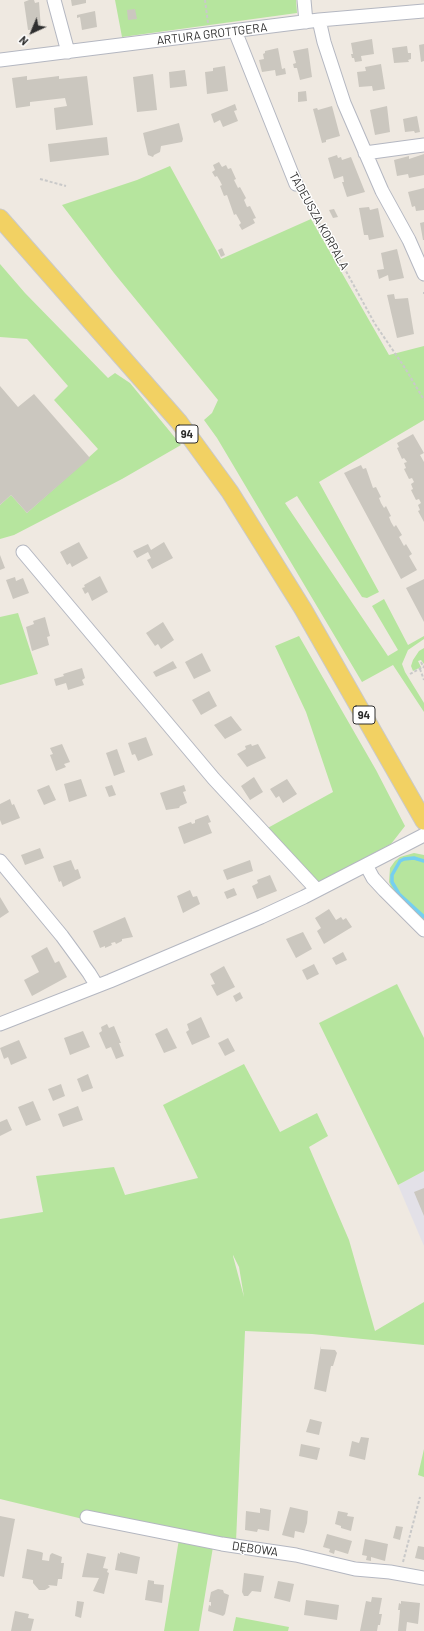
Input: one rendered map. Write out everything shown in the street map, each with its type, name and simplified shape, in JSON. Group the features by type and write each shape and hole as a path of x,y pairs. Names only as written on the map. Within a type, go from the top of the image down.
{"main road":[{"name":"94","path":"0,218 179,422 230,492 303,609 424,821"}],"street":[{"path":"54,0 68,52"},
{"path":"304,0 306,22"},
{"name":"ARTURA GROTTGERA","path":"0,60 319,20 424,11"},
{"path":"319,20 324,42 344,103 382,191 409,240 424,274"},
{"name":"TADEUSZA KORPALA","path":"235,31 296,184"},
{"path":"366,154 424,145"},
{"path":"23,552 214,779 317,890"},
{"path":"0,1024 212,939 366,866 424,835"},
{"path":"0,861 62,936 97,986"},
{"path":"366,866 373,878 424,930"},
{"name":"DĘBOWA","path":"87,1517 222,1544 296,1555 355,1569 424,1578"}],"path":[{"path":"205,0 209,28"},
{"path":"40,179 66,186"},
{"name":"TADEUSZA KORPALA","path":"296,184 375,324 405,368 424,400"},
{"path":"410,674 424,667 421,662"},
{"path":"420,668 424,680"},
{"path":"400,1574 420,1497"}],"shaded area":[{"path":"424,1171 424,1246 398,1185"}],"green space":[{"path":"115,0 296,0 297,13 122,37"},
{"path":"170,166 221,259 311,219 389,355 424,346 424,420 319,482 379,592 367,598 362,597 297,496 285,503 388,656 398,650 372,606 384,599 408,645 424,636 424,639 408,650 402,664 405,672 424,703 424,712 393,665 362,682 217,438 204,420 212,413 218,400 114,273 62,205 137,180"},
{"path":"0,264 25,293 108,378 115,373 130,383 181,445 122,479 14,535 0,539 0,505 11,495 27,513 98,449 54,400 68,386 27,339 0,337"},
{"path":"18,613 38,674 0,685 0,617"},
{"path":"299,636 376,770 405,826 391,844 316,884 264,830 333,792 306,712 275,646"},
{"path":"424,648 424,664 421,660 418,661 421,667 413,671 411,666 413,660 419,651"},
{"path":"414,853 424,855 424,920 392,889 389,882 390,868 395,861 400,857"},
{"path":"397,984 424,1038 424,1171 398,1185 319,1023"},
{"path":"244,1064 280,1132 317,1113 328,1136 309,1147 349,1240 375,1331 424,1302 424,1345 312,1334 245,1331 236,1542 83,1519 0,1499 0,1219 43,1212 36,1176 114,1167 125,1195 198,1178 163,1105","holes":["233,1255 239,1267 244,1297"]},
{"path":"424,1449 424,1477 418,1475"},
{"path":"179,1539 213,1547 199,1631 164,1631"},
{"path":"236,1617 289,1627 288,1631 233,1631"}],"building":[{"path":"34,0 35,3 39,2 41,29 28,30 24,2"},
{"path":"71,0 86,0 86,3 72,6"},
{"path":"135,9 137,19 128,20 127,10"},
{"path":"95,11 97,27 82,30 80,17 77,18 77,15"},
{"path":"372,39 374,54 361,56 362,61 355,62 351,54 353,54 351,43"},
{"path":"424,44 424,61 421,62 419,45"},
{"path":"407,46 408,53 411,53 411,59 408,60 409,62 394,63 392,48"},
{"path":"278,48 282,69 285,68 286,74 276,76 275,70 262,72 259,60 264,59 263,54 265,51"},
{"path":"308,48 312,77 300,80 297,68 294,68 293,64 296,63 293,51"},
{"path":"381,64 385,89 373,91 372,86 359,87 357,72 366,71 365,67"},
{"path":"225,66 228,91 207,94 205,72 213,71 213,68"},
{"path":"185,70 187,86 170,88 169,72"},
{"path":"153,74 157,110 137,112 133,77"},
{"path":"27,76 27,80 59,76 59,79 87,76 93,125 56,130 54,108 67,106 65,98 30,102 30,106 16,108 12,78"},
{"path":"306,91 307,101 298,102 298,92"},
{"path":"235,104 237,110 234,111 238,121 223,127 220,120 214,123 211,114"},
{"path":"332,106 340,136 326,140 326,142 322,143 313,109 317,108 318,110"},
{"path":"387,106 390,132 375,135 370,110"},
{"path":"417,116 420,132 405,132 403,119"},
{"path":"179,123 183,139 182,142 161,146 160,152 153,157 148,155 143,133"},
{"path":"107,137 109,155 50,162 48,144"},
{"path":"424,154 424,175 409,178 408,174 397,176 394,160 409,156 409,159"},
{"path":"337,155 338,158 341,157 342,160 351,157 365,192 347,197 342,182 344,182 343,176 334,179 328,158"},
{"path":"219,162 222,167 226,165 228,169 231,168 238,188 240,187 246,198 244,200 247,207 250,206 256,218 253,219 255,223 242,230 239,225 241,223 236,214 234,215 227,195 224,196 220,186 222,185 220,181 212,172 215,170 213,165"},
{"path":"424,188 424,210 416,211 415,206 412,207 408,192"},
{"path":"369,207 370,210 378,208 384,237 369,240 368,235 364,235 359,208"},
{"path":"334,209 338,217 333,218 329,210"},
{"path":"424,222 424,240 423,240 420,223"},
{"path":"222,248 225,255 221,257 218,250"},
{"path":"397,249 404,278 389,281 388,275 379,279 377,270 384,269 381,253"},
{"path":"394,294 395,299 408,298 414,334 397,338 387,295"},
{"path":"0,386 18,407 34,394 90,458 27,513 11,495 0,505"},
{"path":"413,434 424,453 420,455 424,462 424,522 418,511 420,510 418,505 421,503 419,499 416,500 411,490 413,489 411,484 414,482 412,478 409,479 404,469 406,468 404,463 407,462 404,458 402,459 397,448 399,447 397,443"},
{"path":"361,465 363,469 366,468 373,488 376,487 384,508 386,506 391,516 389,517 391,522 394,527 396,525 402,535 399,537 404,546 406,544 412,554 409,556 417,570 401,579 344,473"},
{"path":"79,542 88,558 72,567 70,563 67,565 60,552"},
{"path":"164,542 173,558 152,569 147,560 151,558 148,552 137,558 133,551 148,544 151,550"},
{"path":"0,555 5,568 0,570"},
{"path":"100,576 108,592 92,601 88,592 85,594 82,588 85,587 84,585"},
{"path":"15,577 16,581 23,578 29,593 13,599 6,580"},
{"path":"424,579 424,622 406,588"},
{"path":"45,617 50,636 47,637 49,645 32,651 26,627 34,624 33,621"},
{"path":"163,622 174,640 161,649 158,644 155,646 146,633"},
{"path":"202,653 211,671 194,679 185,662"},
{"path":"173,661 177,668 156,677 153,672"},
{"path":"82,668 85,678 82,680 84,685 68,690 66,683 56,686 54,679 64,676 63,674"},
{"path":"209,691 217,706 201,715 192,700"},
{"path":"231,716 242,730 225,739 214,725"},
{"path":"146,737 153,755 138,761 135,754 132,755 128,743"},
{"path":"62,744 70,762 64,764 66,767 56,771 50,755 53,754 50,748"},
{"path":"251,744 252,746 258,744 266,758 247,767 237,754 246,749 245,746"},
{"path":"117,749 125,772 114,776 106,753"},
{"path":"254,777 263,792 250,800 241,786"},
{"path":"81,779 87,796 69,802 64,784"},
{"path":"287,779 297,794 283,803 279,796 276,798 270,789"},
{"path":"49,785 56,800 44,805 37,790"},
{"path":"112,785 116,795 109,797 105,787"},
{"path":"184,785 186,791 183,792 187,803 179,808 166,810 160,793"},
{"path":"10,799 12,805 14,804 20,818 2,825 0,820 0,804"},
{"path":"208,815 211,822 208,823 212,833 184,844 178,827 191,822 192,824 195,823 195,820"},
{"path":"40,848 44,858 25,865 21,855"},
{"path":"71,860 75,870 78,869 81,878 63,887 61,881 59,882 53,866"},
{"path":"250,860 253,871 227,880 223,870"},
{"path":"270,875 277,891 257,899 252,886 258,883 257,880"},
{"path":"234,888 237,895 227,899 224,892"},
{"path":"190,890 193,897 197,896 200,904 183,913 177,896"},
{"path":"0,897 9,912 0,918"},
{"path":"329,909 336,920 341,917 343,920 346,918 352,927 324,944 317,931 321,928 315,918"},
{"path":"125,917 133,937 122,939 122,941 116,944 115,942 111,943 112,945 105,948 105,946 100,948 93,931"},
{"path":"303,932 312,949 296,958 286,939"},
{"path":"47,947 55,963 59,961 67,977 32,996 24,980 39,972 31,956"},
{"path":"343,952 347,960 336,965 332,958"},
{"path":"314,964 319,974 307,980 302,970"},
{"path":"224,966 235,987 217,996 211,985 215,984 210,974"},
{"path":"240,992 243,998 236,1002 233,996"},
{"path":"201,1017 210,1037 192,1045 186,1032 189,1030 187,1024"},
{"path":"107,1024 109,1028 114,1026 121,1043 119,1043 124,1056 116,1059 111,1047 106,1049 99,1033 102,1031 101,1027"},
{"path":"167,1028 177,1048 164,1053 155,1034"},
{"path":"83,1031 90,1047 70,1055 64,1038"},
{"path":"228,1038 235,1051 225,1056 218,1043"},
{"path":"19,1040 27,1058 11,1065 8,1057 4,1059 0,1048"},
{"path":"88,1074 93,1088 82,1092 77,1079"},
{"path":"61,1084 65,1096 53,1101 48,1089"},
{"path":"33,1101 41,1120 26,1126 18,1107"},
{"path":"78,1106 83,1120 63,1127 58,1114"},
{"path":"7,1119 12,1130 0,1136 0,1122"},
{"path":"424,1188 424,1216 414,1192"},
{"path":"321,1346 321,1349 335,1350 337,1353 333,1366 331,1366 326,1392 314,1389"},
{"path":"310,1419 322,1422 319,1435 306,1432"},
{"path":"361,1437 369,1438 365,1460 349,1456 352,1441 359,1443"},
{"path":"301,1444 320,1448 317,1460 299,1456"},
{"path":"290,1507 308,1511 304,1533 295,1531 294,1538 282,1535"},
{"path":"260,1508 271,1510 269,1531 258,1529 257,1532 245,1530 246,1511 260,1513"},
{"path":"338,1511 348,1513 347,1516 354,1517 351,1531 341,1528 341,1526 335,1524"},
{"path":"0,1516 15,1519 4,1577 0,1576"},
{"path":"396,1526 403,1527 400,1540 393,1538"},
{"path":"327,1534 352,1541 348,1554 335,1550 334,1554 329,1552 330,1549 323,1547"},
{"path":"365,1539 388,1544 385,1561 371,1557 371,1561 366,1560 367,1556 362,1555"},
{"path":"418,1546 424,1547 424,1560 415,1558"},
{"path":"27,1549 43,1553 42,1560 49,1561 52,1553 62,1557 61,1563 64,1563 62,1579 58,1579 57,1586 48,1585 50,1587 45,1590 39,1590 33,1583 33,1580 22,1578"},
{"path":"120,1552 140,1557 137,1574 115,1570 118,1553 120,1554"},
{"path":"87,1553 106,1557 103,1568 108,1569 107,1572 109,1573 104,1594 93,1591 99,1578 82,1577"},
{"path":"244,1573 264,1576 261,1592 252,1591 248,1596 244,1596 242,1592"},
{"path":"148,1580 154,1581 154,1584 164,1585 162,1603 145,1600"},
{"path":"278,1581 294,1584 290,1602 274,1598"},
{"path":"218,1589 223,1590 224,1593 229,1595 225,1614 223,1616 208,1611 209,1605 211,1606 211,1602 209,1602 211,1592"},
{"path":"372,1597 382,1598 379,1614 382,1614 380,1625 378,1625 377,1631 360,1631 366,1601 371,1602"},
{"path":"306,1600 339,1605 337,1620 304,1615"},
{"path":"77,1601 84,1602 81,1618 75,1616"},
{"path":"401,1601 420,1603 418,1624 407,1622 406,1631 398,1631 400,1610 398,1610 399,1603 401,1604"},
{"path":"15,1611 29,1614 28,1618 34,1619 31,1631 11,1631"}],"waterway":[{"path":"424,861 414,858 404,859 400,861 392,875 392,882 399,894 424,917"}]}
